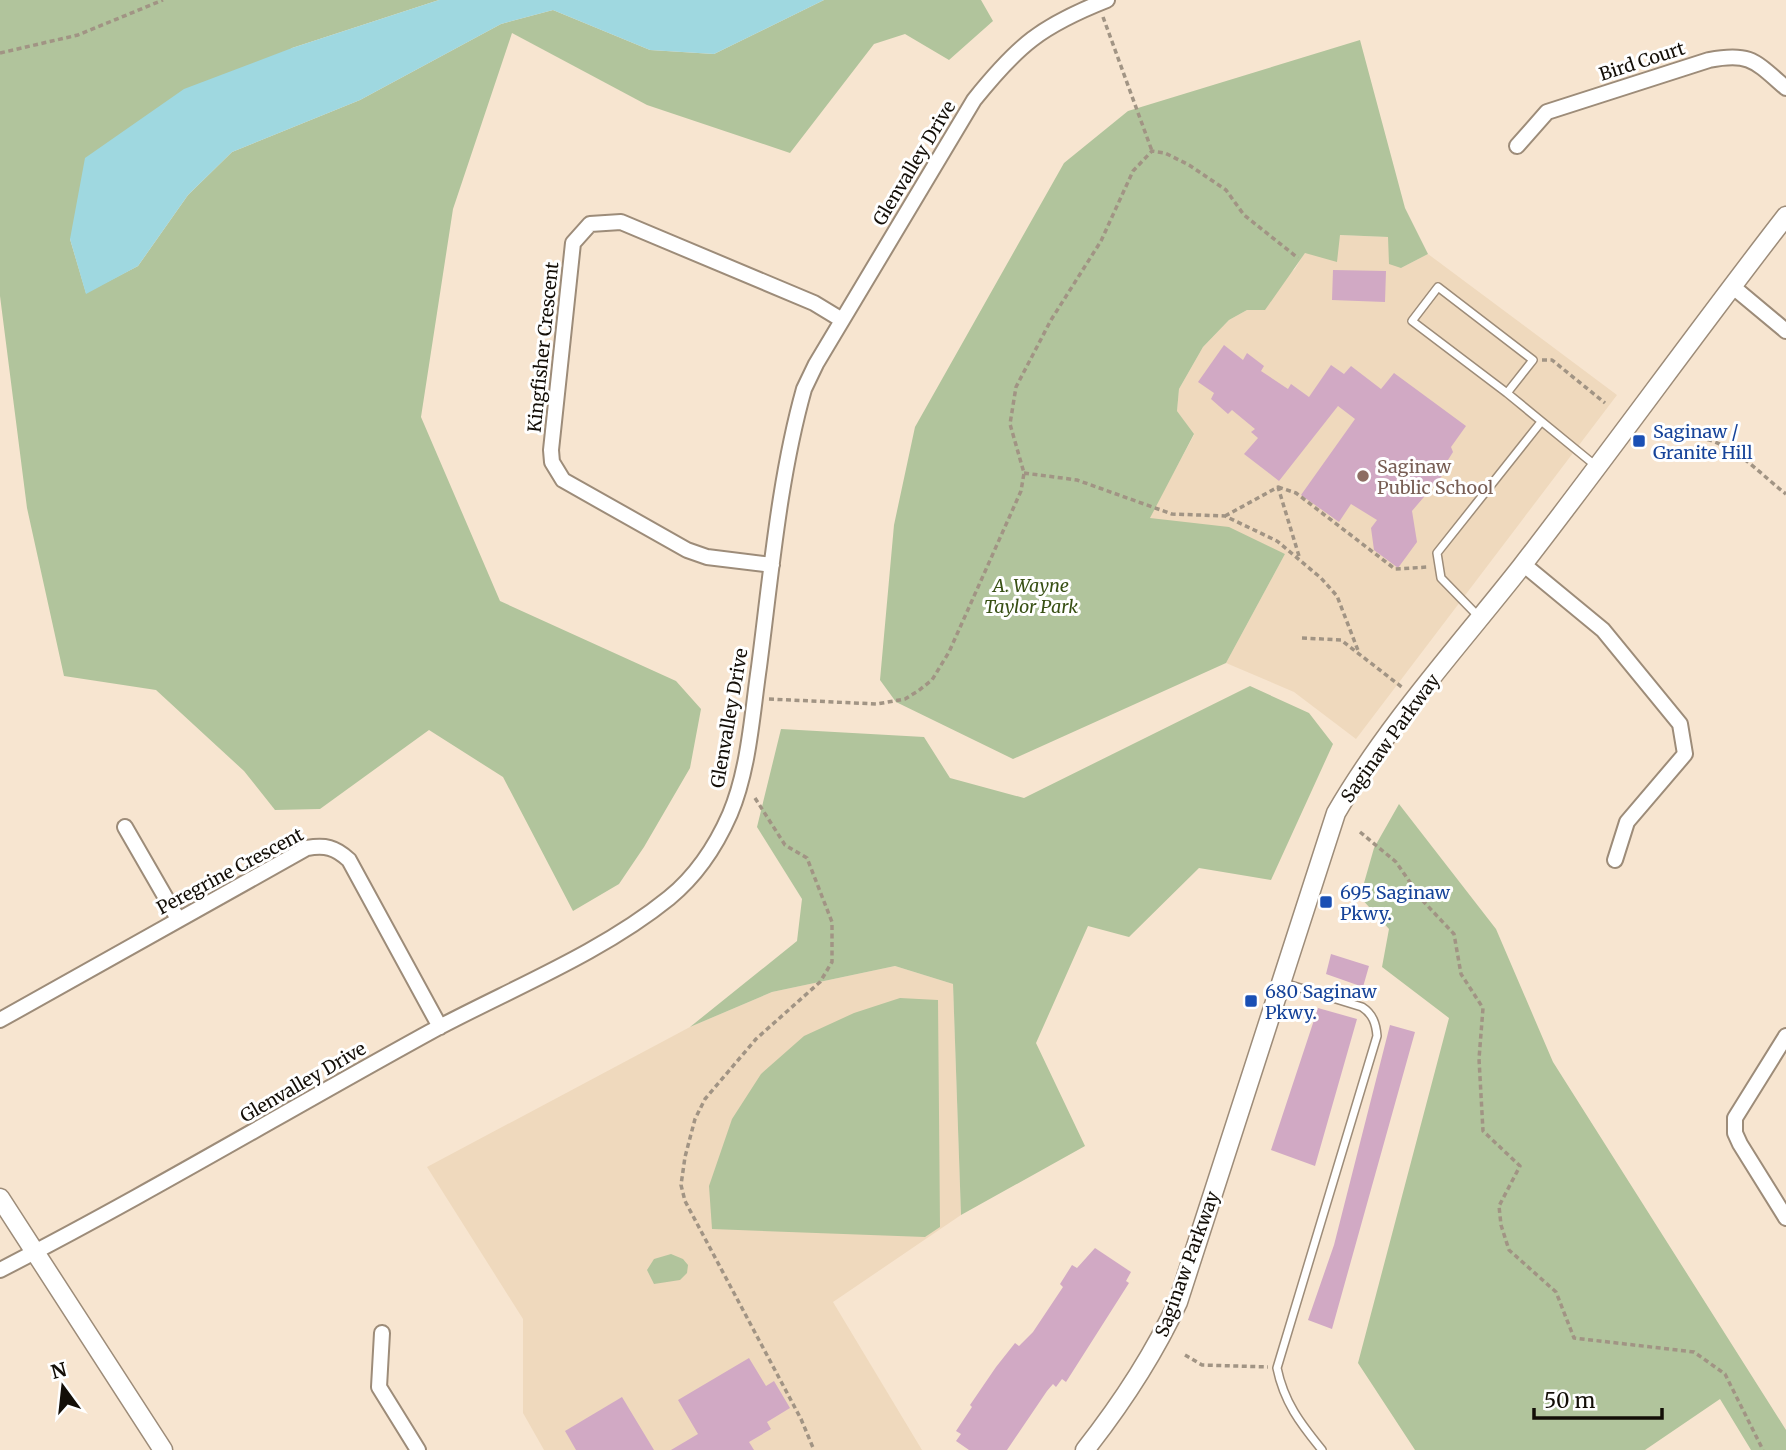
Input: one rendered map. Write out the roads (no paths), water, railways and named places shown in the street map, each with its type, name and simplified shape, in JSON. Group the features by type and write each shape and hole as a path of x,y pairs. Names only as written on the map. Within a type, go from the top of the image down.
{"street":[{"name":"Glenvalley Drive","path":"0,1270 114,1212 440,1027 634,925 673,895 713,848 731,812 742,777 772,565 804,389 842,320 974,100 1005,62 1060,18 1107,0"},
{"name":"Bird Court","path":"1517,146 1547,112 1709,60 1736,55 1761,66 1786,88"},
{"name":"Saginaw Parkway","path":"1085,1450 1120,1406 1155,1351 1178,1302 1336,813 1353,785 1417,699 1523,564 1786,216"},
{"name":"Kingfisher Crescent","path":"772,565 707,557 687,550 563,480 556,472 551,450 573,243 590,224 598,221 621,222 814,303 842,320"},
{"path":"1732,286 1786,331"},
{"path":"1523,564 1603,630 1680,724 1685,739 1685,754 1627,822 1615,860"},
{"path":"125,827 178,919"},
{"name":"Peregrine Crescent","path":"0,1020 307,848 323,845 339,850 349,860 440,1027"},
{"path":"1786,1036 1742,1103 1735,1118 1735,1133 1786,1218"},
{"path":"0,1198 163,1450"},
{"path":"382,1333 379,1387 418,1450"}],"lane":[{"path":"1507,393 1533,360 1438,287 1412,321 1507,393 1596,466"},
{"path":"1481,618 1441,578 1437,567 1437,553 1541,422"},
{"path":"1280,982 1362,1007 1370,1012 1377,1036 1277,1368 1282,1391 1292,1412 1322,1450"}],"water":[{"path":"439,0 824,0 714,54 650,50 553,10 501,24 360,100 232,152 188,195 138,266 86,294 70,239 85,158 184,89 292,48"}],"place":[{"name":"Saginaw / Granite Hill","path":"1639,441"},
{"name":"Saginaw Public School","path":"1363,476"},
{"name":"695 Saginaw Pkwy.","path":"1326,902"},
{"name":"680 Saginaw Pkwy.","path":"1251,1001"}],"park label":[{"name":"A. Wayne Taylor Park","path":"1031,595"}]}
